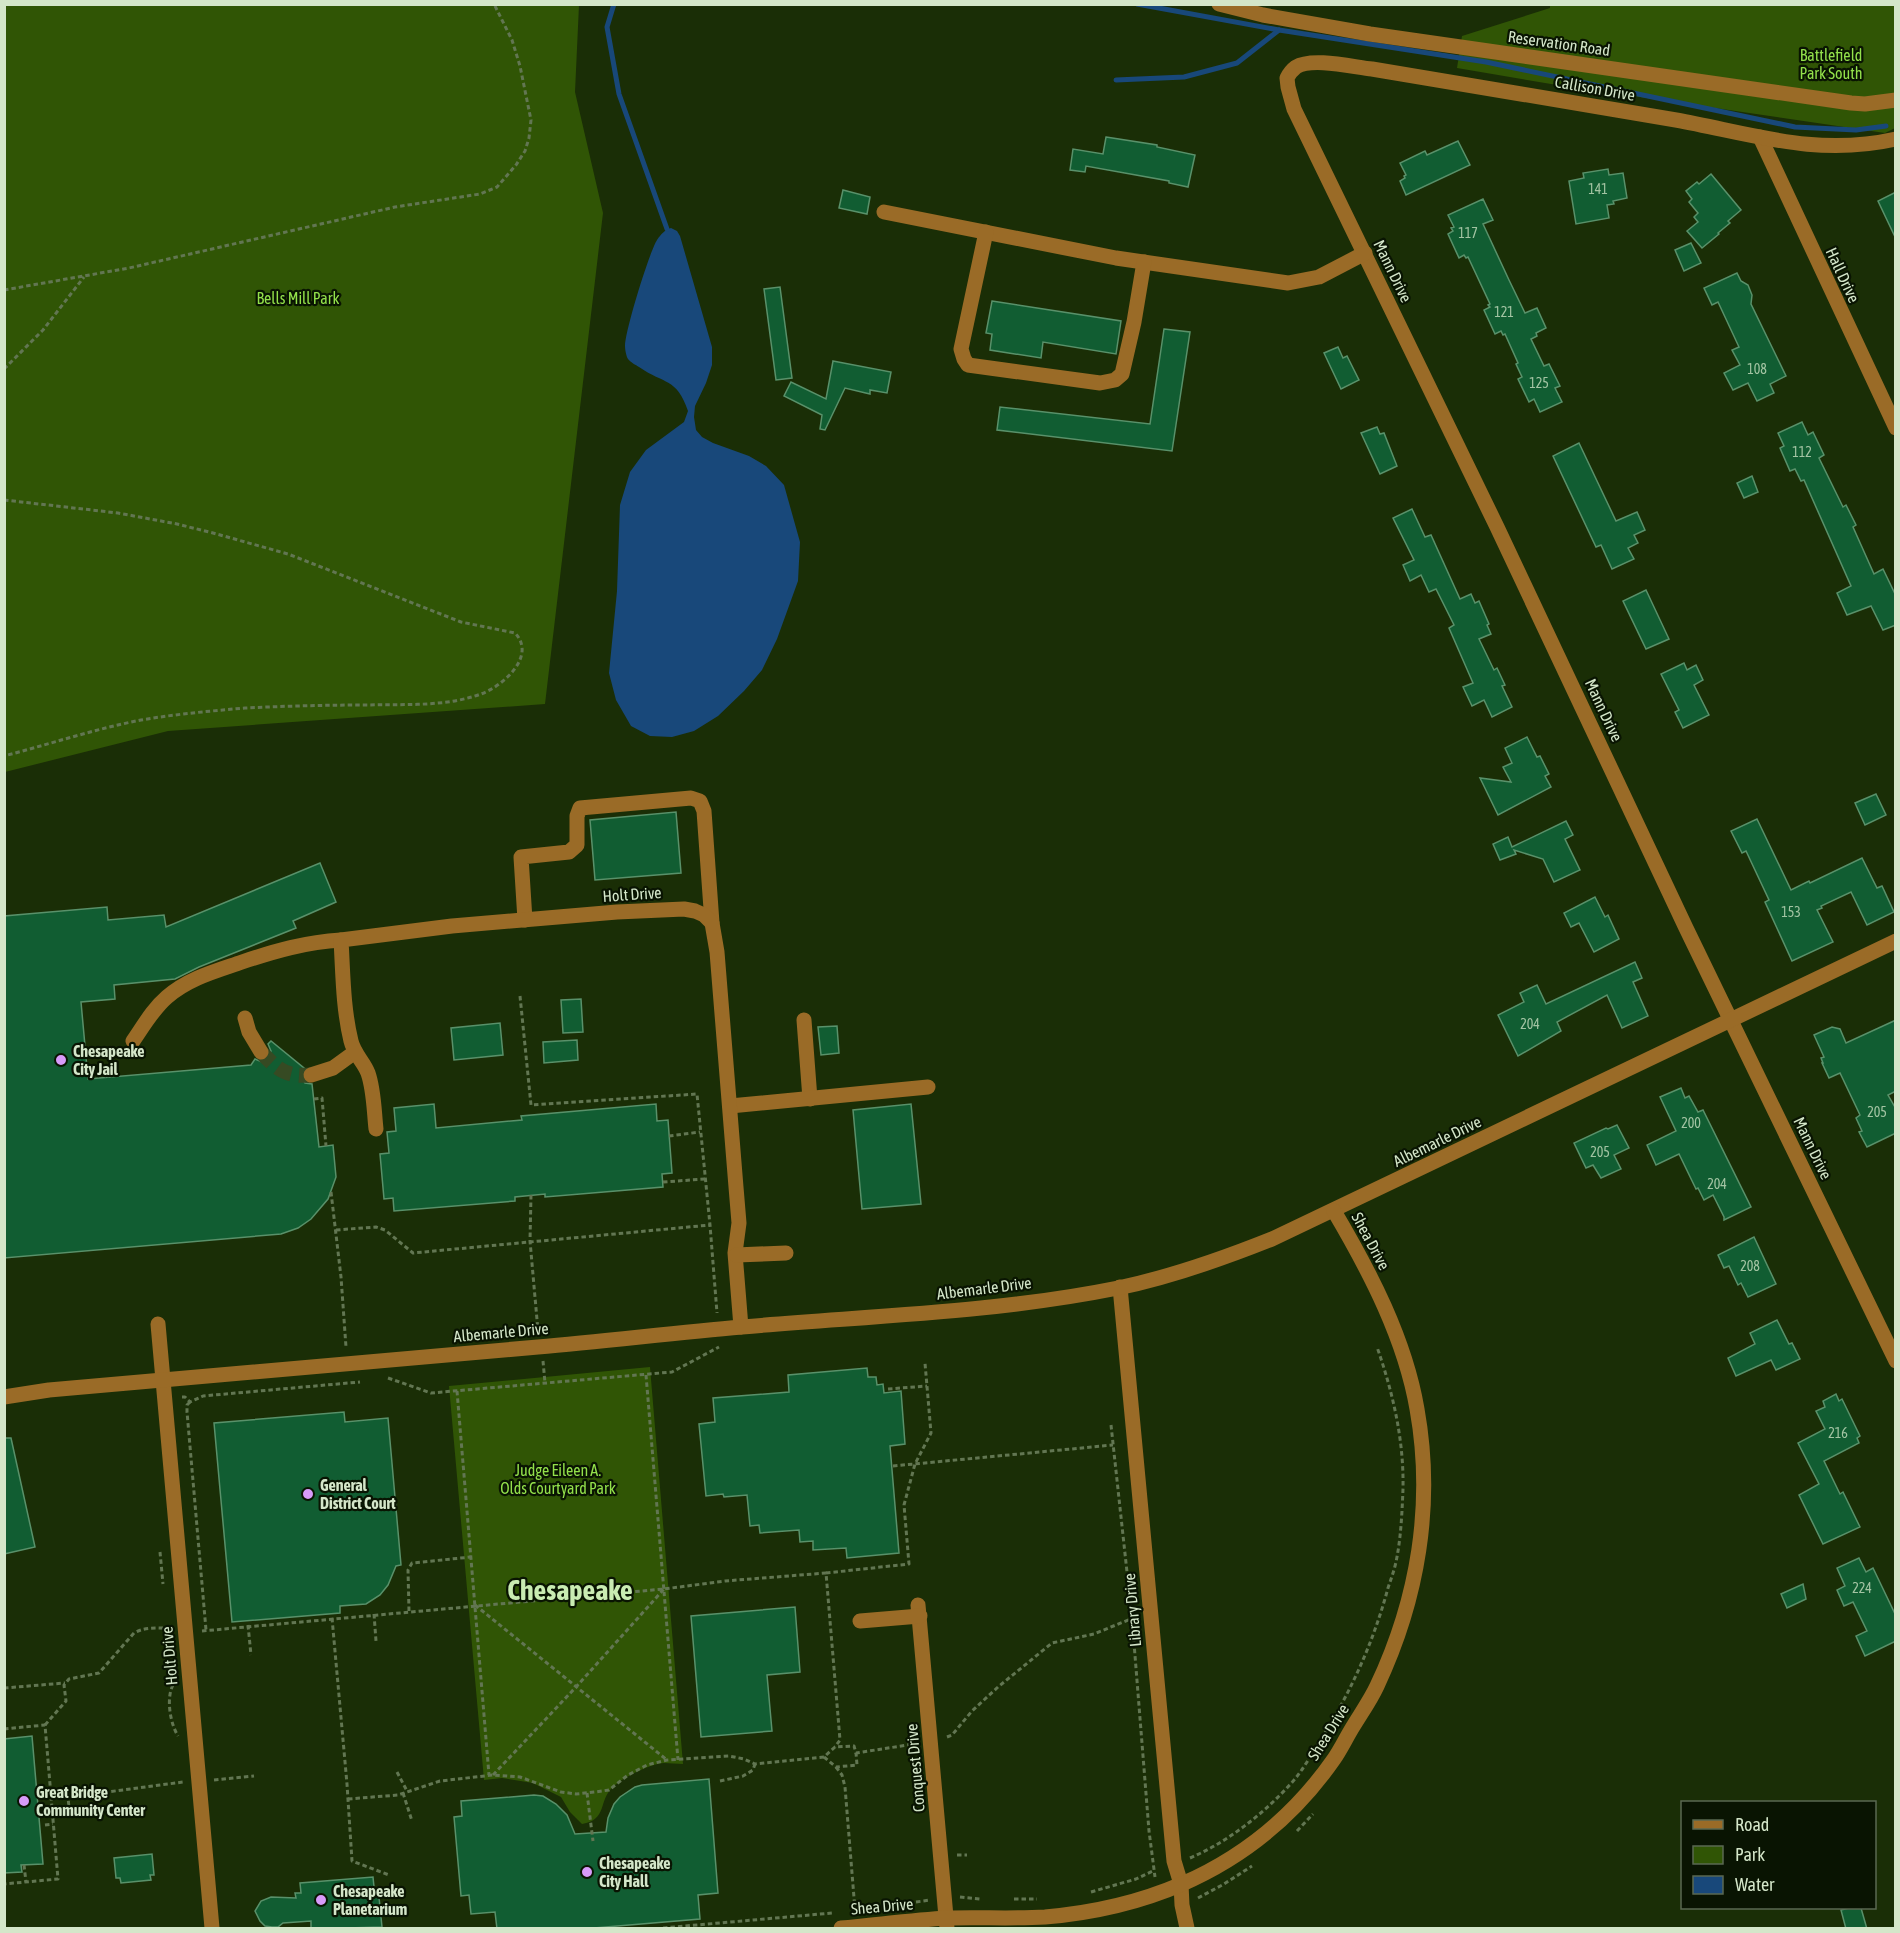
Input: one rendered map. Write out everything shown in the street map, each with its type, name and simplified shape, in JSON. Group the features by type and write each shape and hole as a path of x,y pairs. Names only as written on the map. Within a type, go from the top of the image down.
{"street":[{"name":"Reservation Road","path":"1219,4 1263,15 1370,34 1839,101 1865,104 1896,100"},
{"name":"Callison Drive","path":"1290,73 1295,68 1311,63 1372,69 1804,144 1843,147 1896,139"},
{"name":"Mann Drive","path":"1290,73 1287,82 1294,109 1497,527 1686,928 1896,1361"},
{"name":"Hall Drive","path":"1760,137 1896,428"},
{"path":"884,212 1116,258 1288,283 1319,277 1365,253"},
{"path":"986,232 961,349 968,365 1100,383 1114,380 1122,374 1134,322 1144,261"},
{"path":"525,920 521,857 572,850 577,845 577,816 580,808 691,798 700,801 704,811 712,923 717,952 730,1106 739,1223 736,1255 741,1327"},
{"name":"Holt Drive","path":"133,1041 152,1013 167,997 190,981 275,951 313,942 617,912 684,909 704,915 712,923"},
{"path":"341,940 344,1008 355,1052 367,1070 370,1081 376,1128"},
{"name":"Albemarle Drive","path":"4,1396 164,1379 539,1347 718,1329 941,1312 1007,1305 1120,1287 1229,1256 1272,1239 1896,940"},
{"path":"246,1018 249,1032 261,1052"},
{"path":"804,1020 810,1099"},
{"path":"311,1075 333,1068 355,1052"},
{"path":"730,1106 928,1086"},
{"name":"Shea Drive","path":"840,1929 1042,1917 1087,1912 1107,1909 1159,1892 1212,1870 1253,1845 1288,1814 1336,1757 1376,1689 1396,1643 1412,1589 1422,1530 1424,1501 1423,1448 1417,1407 1401,1349 1380,1298 1334,1211"},
{"path":"736,1255 786,1253"},
{"name":"Library Drive","path":"1120,1287 1174,1861 1181,1884 1187,1929"},
{"name":"Holt Drive","path":"158,1324 212,1929"},
{"name":"Conquest Drive","path":"860,1621 919,1610 946,1923"}],"path":[{"path":"4,290 129,268 395,207 480,194 497,187 525,151 530,138 531,120 512,40 494,4"},
{"path":"4,369 43,330 85,276"},
{"path":"4,500 158,520 273,549 461,622 515,633 520,640 522,651 519,662 505,680 488,692 467,698 428,704 310,705 194,713 139,721 4,756"},
{"path":"386,1378 431,1393 646,1375 672,1372 719,1347 711,1225 697,1094 531,1105 520,996"},
{"path":"314,1099 322,1098 326,1146"},
{"path":"669,1136 700,1132"},
{"path":"663,1182 705,1179"},
{"path":"331,1192 347,1363 340,1384"},
{"path":"531,1195 530,1241 539,1347 545,1383"},
{"path":"336,1230 376,1227 386,1230 413,1253 711,1225"},
{"path":"4,1729 45,1725 66,1701 64,1685 69,1679 99,1673 134,1633 151,1627 206,1630 909,1564 904,1505 915,1464 931,1433 925,1363"},
{"path":"646,1375 678,1760"},
{"path":"206,1630 187,1405 203,1396 363,1381"},
{"path":"888,1389 927,1386"},
{"path":"457,1390 491,1775"},
{"path":"166,1398 185,1397 190,1402"},
{"path":"1111,1425 1132,1618 1153,1870 1159,1892"},
{"path":"894,1466 1113,1445"},
{"path":"409,1611 408,1570 412,1563 471,1557"},
{"path":"348,1799 405,1792 440,1781 491,1775 520,1776 561,1792 587,1793 609,1790 628,1775 647,1765 667,1760 729,1756 755,1764 824,1758 840,1740 826,1573"},
{"path":"491,1775 576,1687 664,1588"},
{"path":"475,1605 667,1760"},
{"path":"856,1754 931,1741 952,1735 972,1711 1052,1643 1094,1634 1132,1618 1151,1613"},
{"path":"374,1614 376,1641"},
{"path":"332,1618 352,1861 389,1875"},
{"path":"248,1625 251,1655"},
{"path":"4,1688 66,1683"},
{"path":"4,1884 58,1880 45,1725"},
{"path":"835,1747 854,1746 856,1754 856,1765 836,1767"},
{"path":"824,1758 842,1775 845,1787 855,1911"},
{"path":"720,1781 743,1776 753,1770 755,1764"},
{"path":"397,1772 412,1821"},
{"path":"44,1797 254,1776"},
{"path":"67,1786 69,1808"},
{"path":"587,1793 593,1842"},
{"path":"1295,1832 1315,1812"},
{"path":"45,1825 53,1824"},
{"path":"955,1856 967,1854"},
{"path":"24,1865 26,1882"},
{"path":"1182,1905 1224,1884 1254,1865"}],"green space":[{"name":"Bells Mill Park","path":"4,5 579,5 575,92 603,213 545,704 168,731 5,772"},
{"name":"Battlefield Park South","path":"1550,5 1895,5 1895,128 1885,133 1457,68 1462,36 1550,8"},
{"name":"Judge Eileen A. Olds Courtyard Park","path":"650,1367 683,1764 658,1764 644,1768 623,1779 608,1792 596,1818 582,1824 570,1812 561,1797 533,1783 502,1778 484,1780 449,1386"}],"water":[{"path":"671,228 680,236 712,347 712,365 695,406 696,430 702,437 713,443 749,456 766,466 784,485 800,542 798,581 777,639 762,670 718,716 694,731 672,737 650,736 631,726 616,700 609,673 617,591 620,505 630,472 646,450 684,422 688,411 684,400 674,387 630,361 625,349 638,292 653,248 665,231"}],"building":[{"path":"1106,137 1157,145 1157,147 1195,155 1188,187 1169,183 1169,181 1086,166 1085,172 1070,170 1073,149 1103,154"},
{"path":"1458,141 1470,165 1406,195 1400,181 1406,175 1400,163 1425,151 1427,155"},
{"path":"1608,169 1609,175 1623,173 1627,198 1607,205 1609,218 1576,224 1569,181 1584,178 1583,173"},
{"path":"1711,174 1741,210 1728,221 1730,223 1719,234 1702,248 1687,231 1698,222 1694,217 1698,213 1689,202 1692,199 1686,191"},
{"path":"843,190 870,197 867,214 839,208"},
{"path":"1896,192 1896,239 1878,201"},
{"path":"1483,199 1493,220 1483,224 1525,313 1537,308 1546,328 1536,333 1537,336 1531,339 1544,366 1549,364 1560,386 1555,388 1562,402 1540,412 1534,399 1529,402 1518,379 1522,377 1516,364 1518,363 1505,334 1503,335 1501,331 1495,334 1484,310 1490,307 1488,305 1490,304 1468,257 1464,255 1459,258 1448,234 1453,231 1451,228 1454,227 1448,215"},
{"path":"1691,243 1701,263 1684,271 1675,250"},
{"path":"1737,273 1741,281 1748,285 1752,295 1751,304 1786,376 1770,384 1774,393 1757,401 1748,383 1733,390 1724,373 1740,365 1732,350 1739,347 1718,302 1712,305 1704,288"},
{"path":"780,287 792,378 776,380 764,289"},
{"path":"992,301 1121,321 1116,354 1043,342 1041,358 990,350 992,334 986,333"},
{"path":"1164,329 1190,332 1172,451 997,430 1000,407 1150,424"},
{"path":"1338,347 1343,358 1347,356 1359,380 1341,389 1324,353"},
{"path":"833,361 891,372 887,393 870,390 870,394 845,388 825,430 820,429 822,415 784,396 791,382 826,399"},
{"path":"1802,422 1808,435 1813,432 1824,455 1819,458 1843,507 1846,505 1856,525 1853,527 1874,574 1883,569 1896,596 1896,625 1883,630 1871,606 1847,615 1837,593 1851,586 1804,480 1801,481 1795,469 1790,471 1780,448 1784,446 1778,433"},
{"path":"1377,427 1380,434 1384,433 1397,466 1380,474 1361,433"},
{"path":"1579,443 1616,521 1637,512 1645,530 1634,535 1638,543 1628,548 1634,559 1612,569 1601,545 1596,547 1553,456"},
{"path":"1752,476 1758,492 1744,498 1737,483"},
{"path":"1412,509 1425,537 1431,535 1460,599 1471,594 1475,603 1479,601 1489,624 1487,625 1491,634 1479,639 1494,670 1497,668 1512,707 1492,717 1484,700 1472,706 1463,687 1473,683 1449,628 1454,625 1436,589 1429,592 1421,575 1410,581 1403,565 1414,560 1393,518"},
{"path":"1646,590 1669,639 1646,649 1623,601"},
{"path":"1684,663 1687,670 1696,665 1703,680 1694,685 1709,715 1683,728 1675,712 1679,710 1661,674"},
{"path":"1527,737 1549,774 1545,776 1551,787 1498,815 1480,778 1511,782 1503,767 1512,763 1505,748"},
{"path":"1876,794 1886,815 1865,825 1855,803"},
{"path":"676,812 681,873 595,880 590,820"},
{"path":"1757,819 1791,890 1862,858 1877,888 1882,886 1894,912 1867,925 1851,892 1821,906 1822,908 1817,910 1833,942 1792,961 1765,902 1769,900 1746,851 1742,853 1731,831"},
{"path":"1566,821 1573,835 1565,839 1580,870 1554,882 1543,859 1514,850 1516,854 1500,860 1493,844 1508,837 1512,847"},
{"name":"Chesapeake City Jail","path":"320,863 336,902 293,921 296,928 175,979 114,985 115,999 81,1002 88,1079 251,1065 255,1059 262,1062 269,1057 271,1051 268,1044 271,1041 304,1068 302,1078 305,1083 312,1084 319,1147 333,1145 336,1177 328,1199 311,1219 298,1228 281,1234 4,1258 4,916 107,907 108,920 164,915 166,927"},
{"path":"1595,897 1605,917 1608,915 1619,939 1594,952 1579,923 1571,927 1564,913"},
{"path":"1635,962 1642,978 1633,982 1648,1016 1622,1028 1607,995 1557,1022 1561,1031 1518,1056 1498,1015 1524,1002 1520,993 1537,985 1546,1004"},
{"path":"581,999 583,1032 563,1033 561,1000"},
{"path":"1896,1020 1896,1091 1888,1095 1896,1109 1896,1133 1867,1147 1859,1132 1862,1131 1856,1118 1860,1115 1840,1073 1829,1078 1822,1063 1821,1058 1824,1057 1814,1035 1832,1027 1840,1029 1846,1043"},
{"path":"500,1023 503,1055 454,1060 451,1028"},
{"path":"837,1026 839,1053 821,1055 818,1027"},
{"path":"577,1040 578,1060 544,1063 543,1042"},
{"path":"1681,1088 1685,1098 1689,1096 1698,1112 1703,1110 1751,1207 1724,1220 1713,1195 1704,1200 1698,1188 1696,1189 1679,1154 1656,1165 1647,1145 1676,1131 1660,1097"},
{"path":"434,1104 436,1128 522,1120 521,1116 656,1104 657,1121 668,1120 672,1173 662,1174 663,1187 545,1197 545,1194 515,1197 515,1201 394,1211 393,1198 384,1199 380,1154 389,1153 387,1132 396,1131 394,1108"},
{"path":"911,1104 921,1204 862,1209 853,1110"},
{"path":"1617,1125 1629,1148 1614,1155 1621,1169 1601,1178 1593,1165 1586,1168 1574,1143"},
{"path":"1754,1237 1776,1284 1748,1297 1741,1283 1738,1285 1729,1266 1724,1268 1718,1255"},
{"path":"1777,1320 1789,1344 1792,1343 1800,1359 1776,1370 1771,1360 1736,1376 1728,1358 1755,1344 1750,1333"},
{"path":"867,1368 868,1377 876,1377 877,1385 883,1384 884,1393 901,1391 905,1444 890,1446 899,1553 847,1558 846,1548 813,1550 813,1541 800,1542 799,1530 760,1533 759,1525 750,1526 747,1495 706,1496 699,1424 715,1422 713,1398 789,1392 788,1375"},
{"path":"1836,1394 1839,1401 1842,1399 1860,1436 1857,1438 1859,1443 1824,1461 1840,1494 1843,1492 1860,1527 1823,1544 1799,1495 1819,1484 1798,1443 1825,1429 1816,1411 1825,1407 1823,1401"},
{"name":"General District Court","path":"344,1412 345,1422 388,1418 401,1565 396,1566 388,1585 380,1595 366,1604 340,1606 340,1613 232,1622 214,1423"},
{"path":"4,1438 11,1438 35,1547 4,1554"},
{"path":"1859,1558 1866,1572 1873,1568 1896,1616 1896,1641 1865,1656 1856,1636 1867,1631 1853,1602 1844,1606 1837,1590 1845,1586 1837,1568"},
{"path":"1803,1584 1806,1599 1787,1608 1781,1594"},
{"path":"795,1607 800,1672 767,1675 772,1731 701,1737 691,1616"},
{"name":"Great Bridge Community Center","path":"32,1736 43,1864 21,1865 22,1872 4,1873 4,1739"},
{"name":"Chesapeake City Hall","path":"709,1779 718,1893 698,1895 700,1919 582,1929 497,1929 495,1912 471,1914 469,1895 461,1896 454,1817 462,1816 461,1801 543,1796 567,1815 575,1834 606,1832 608,1818 614,1804 635,1787"},
{"path":"152,1854 154,1875 150,1875 151,1880 121,1883 120,1878 116,1878 114,1858"},
{"name":"Chesapeake Planetarium","path":"373,1877 375,1897 379,1897 382,1927 311,1929 311,1921 283,1923 278,1927 272,1927 265,1926 255,1911 261,1901 271,1897 296,1898 295,1893 301,1893 300,1883"},
{"path":"1861,1909 1867,1929 1846,1929 1841,1910"}],"waterway":[{"path":"614,4 607,27 619,94 667,229"},
{"path":"1137,4 1279,30 1486,62 1795,127 1856,130 1886,126"},
{"path":"1116,80 1184,77 1237,63 1279,30"}],"tunnel":[{"path":"261,1052 283,1071 295,1075 311,1075"}],"place":[{"name":"Chesapeake City Jail","path":"61,1060"},
{"name":"General District Court","path":"308,1494"},
{"name":"Great Bridge Community Center","path":"24,1801"},
{"name":"Chesapeake City Hall","path":"587,1872"},
{"name":"Chesapeake Planetarium","path":"321,1900"}],"district":[{"name":"Chesapeake","path":"570,1590"}]}
